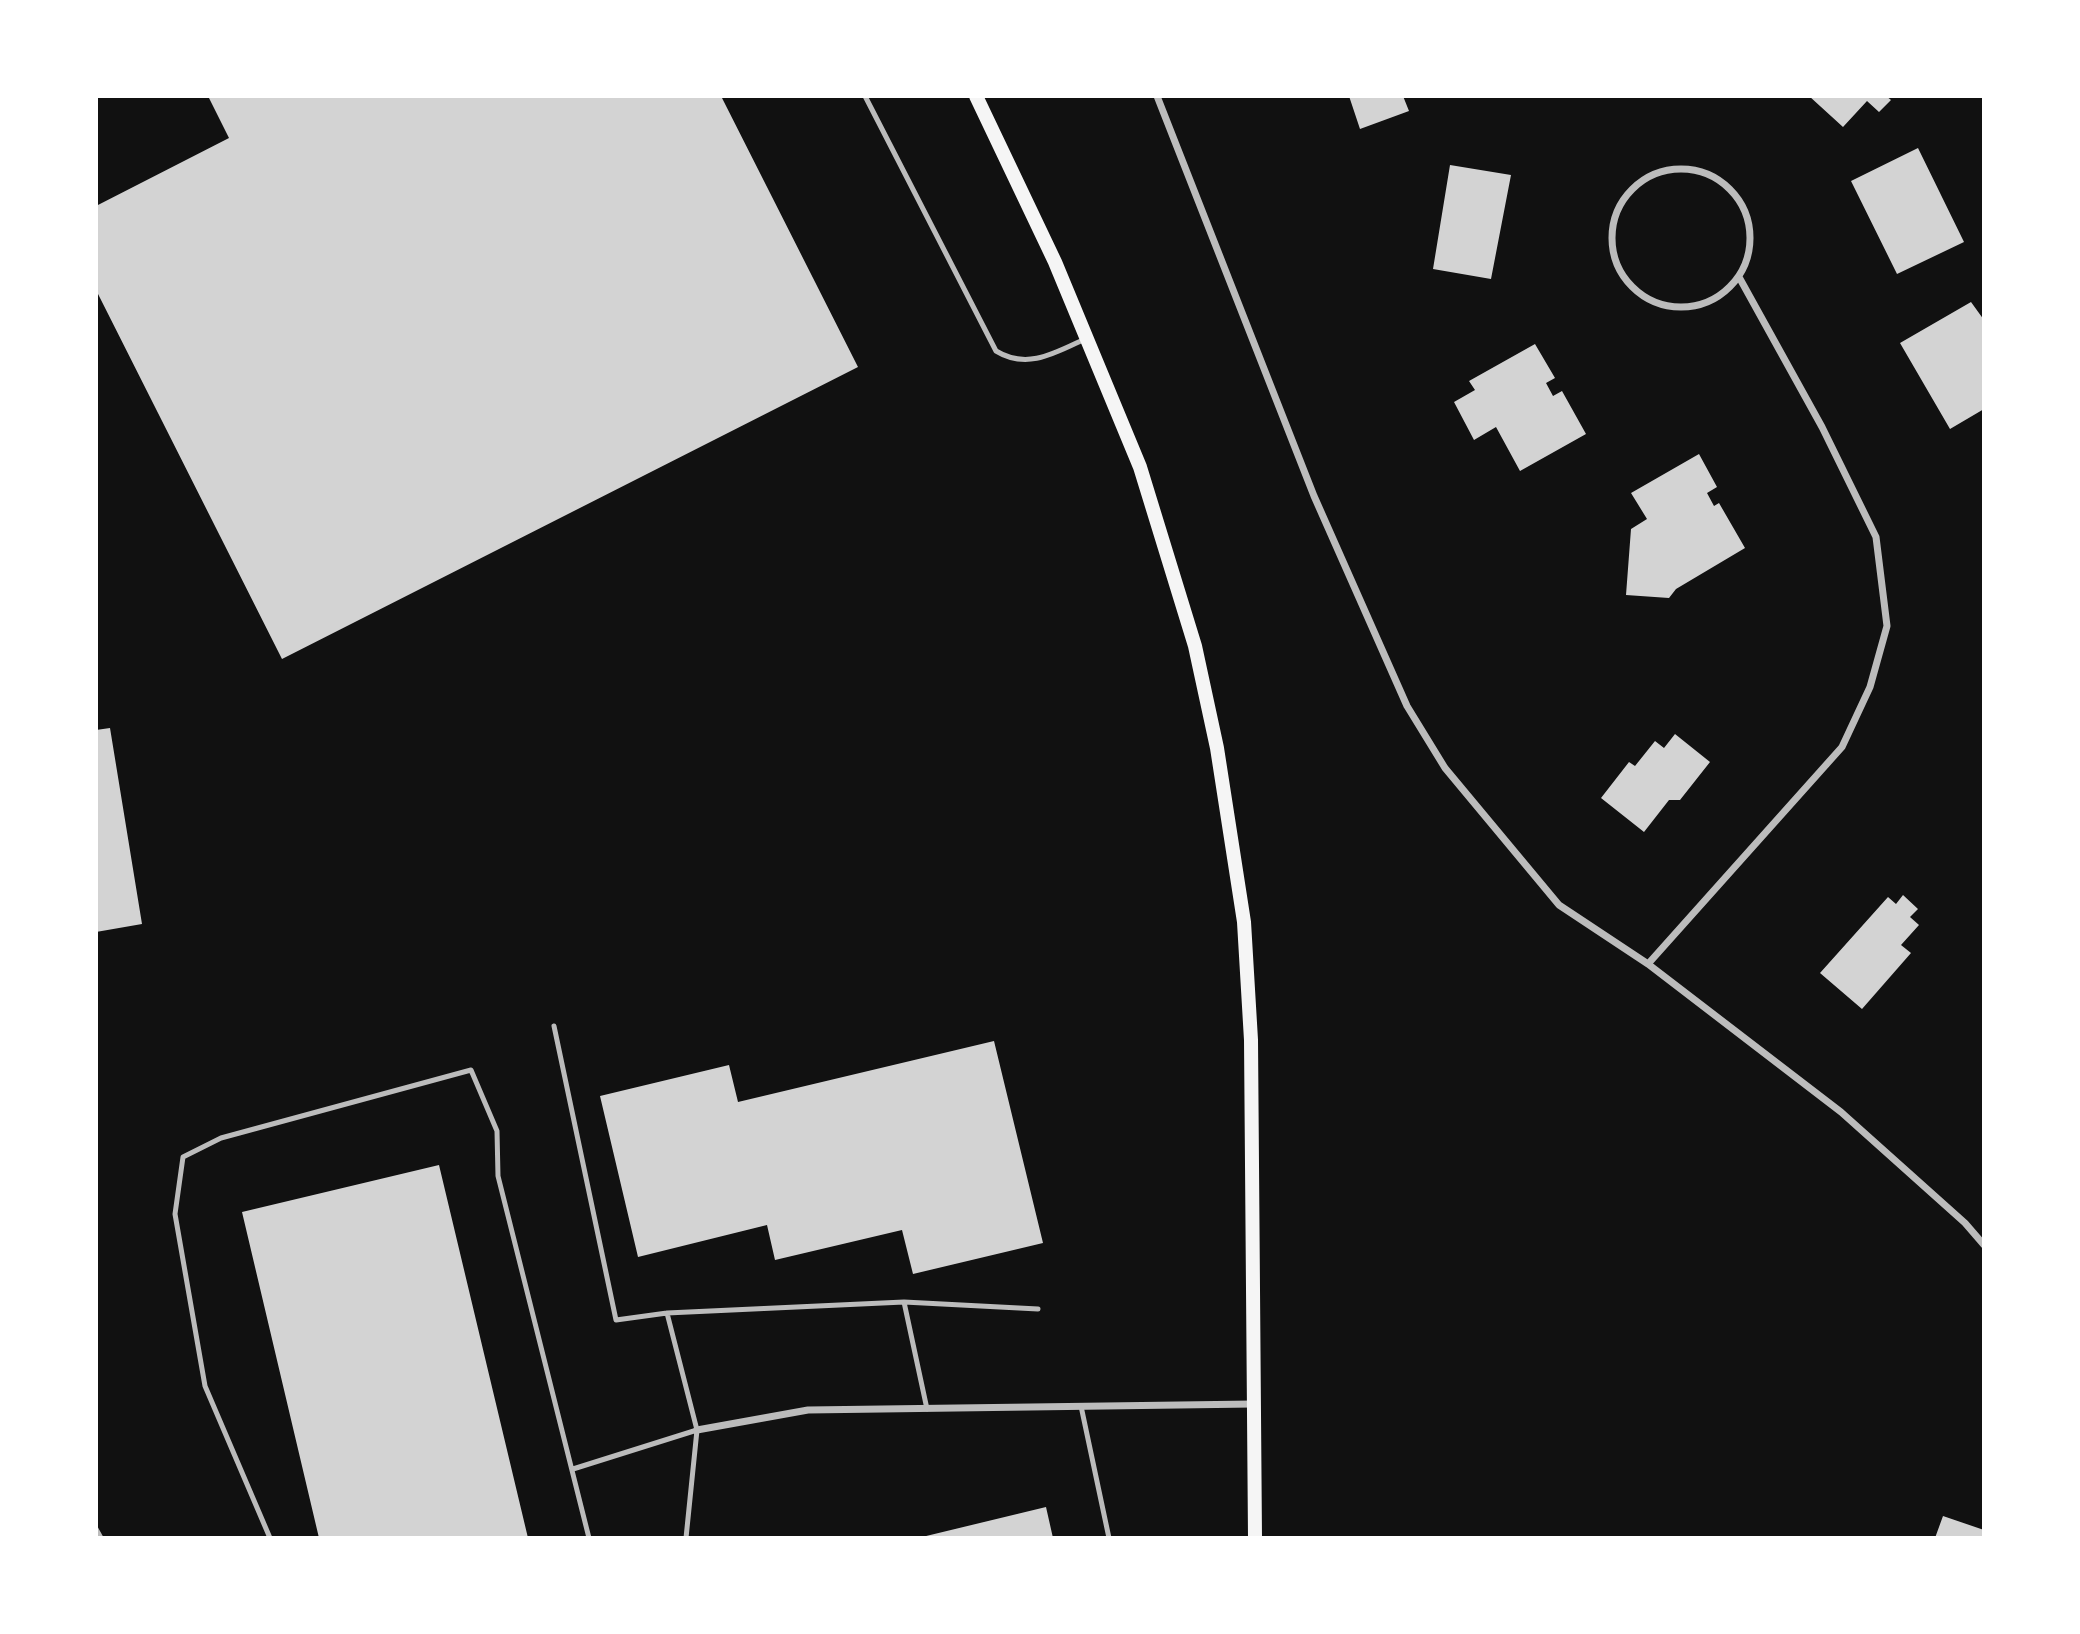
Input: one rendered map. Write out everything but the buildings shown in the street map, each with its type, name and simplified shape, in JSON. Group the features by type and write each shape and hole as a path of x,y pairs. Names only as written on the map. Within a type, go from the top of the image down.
{"main road":[{"path":"976,96 1087,338 1140,467 1179,588 1214,735 1244,922 1251,1040 1255,1538"}],"street":[{"path":"1157,96 1314,496 1407,706 1445,768 1559,905 1648,964 1841,1112 1965,1223 1984,1245"},
{"path":"1668,170 1691,170 1713,177 1732,191 1744,210 1750,233 1748,256 1739,277 1723,293 1703,304 1681,308 1658,304 1638,294 1623,277 1613,256 1611,234 1616,211 1628,192 1646,178 1668,170"},
{"path":"1648,964 1842,747 1870,687 1887,626 1876,537 1822,427 1739,277"},
{"path":"697,1430 808,1410 1254,1404"}],"lane":[{"path":"865,96 996,351 1008,359 1039,360 1087,338"},
{"path":"554,1026 615,1320 667,1313 904,1302 1038,1309"},
{"path":"270,1538 205,1386 175,1214 183,1157 220,1138 471,1070 497,1131 498,1176 589,1538"},
{"path":"904,1302 927,1409"},
{"path":"667,1313 697,1430 686,1538"},
{"path":"1081,1406 1109,1538"},
{"path":"573,1469 697,1430"},
{"path":"96,1529 101,1538"}]}
